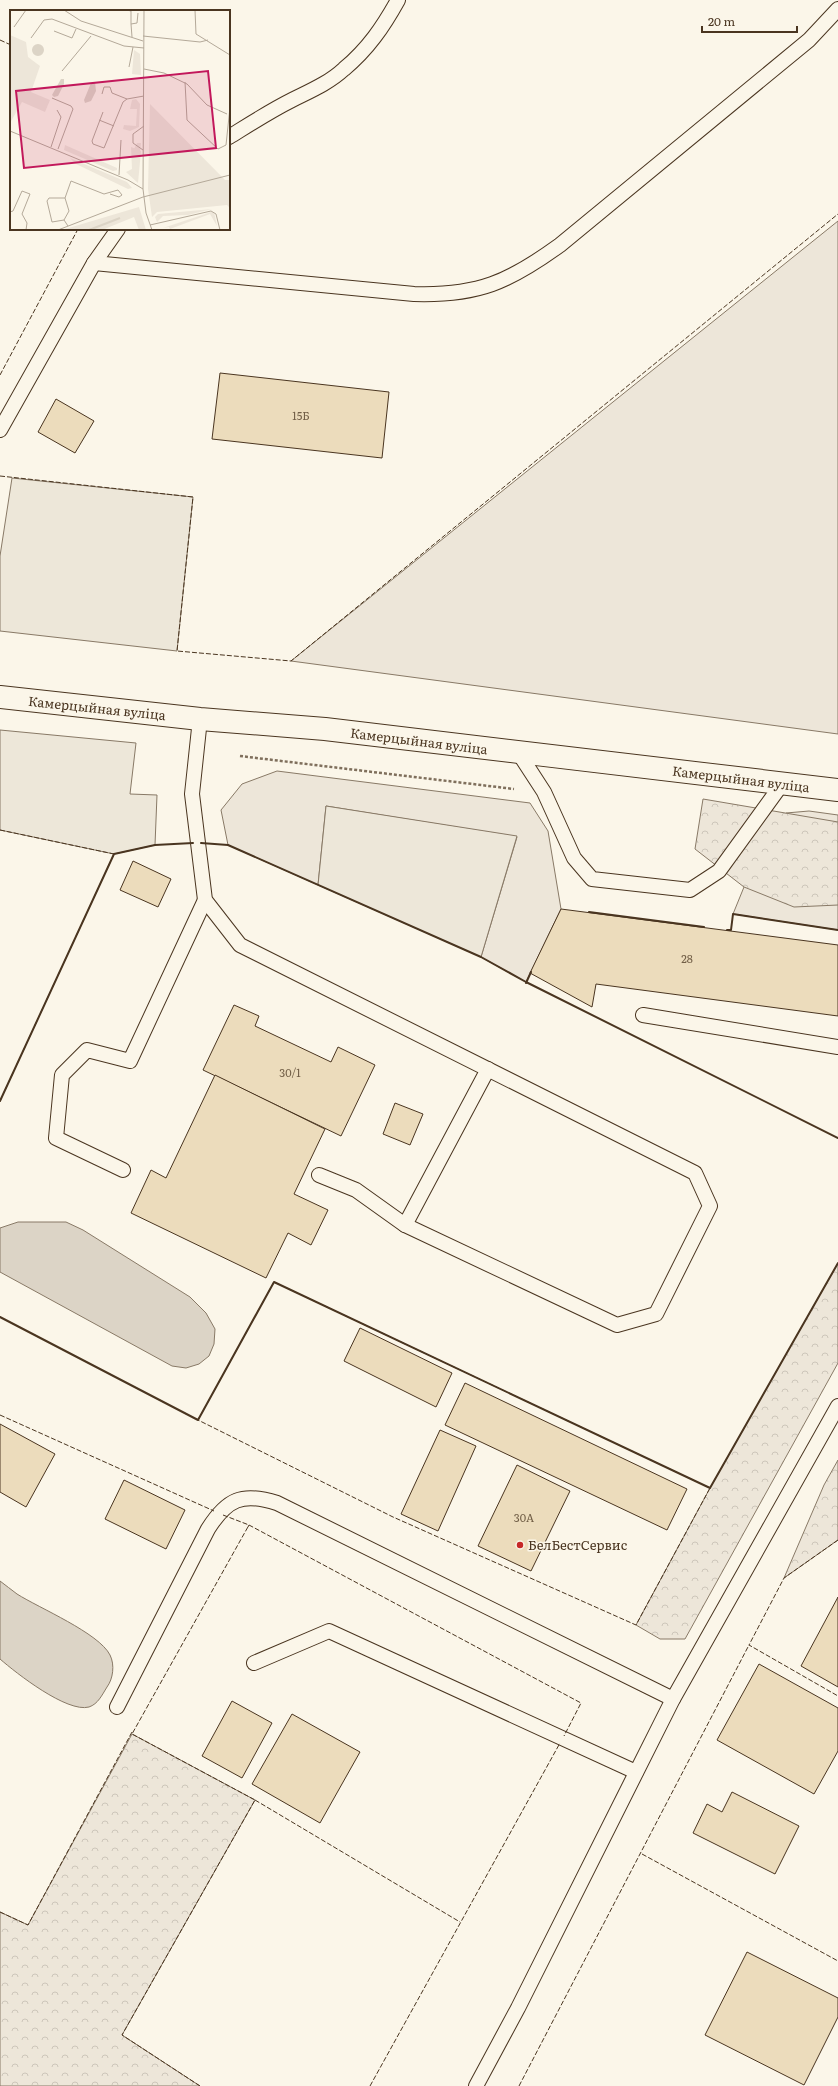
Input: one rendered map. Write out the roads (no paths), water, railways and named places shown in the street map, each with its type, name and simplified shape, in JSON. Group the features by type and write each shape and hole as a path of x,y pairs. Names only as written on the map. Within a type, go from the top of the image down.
{"main road":[{"name":"Камерцыйная вуліца","path":"0,697 200,719 325,729 838,790"}],"lane":[{"path":"230,136 261,116 320,86 343,70 363,52 382,29 398,0"},
{"path":"94,263 414,294 442,295 469,292 498,282 529,267 560,245 809,40 838,9"},
{"path":"0,430 94,263 117,230"},
{"path":"200,719 192,794 196,843 205,900 240,945 695,1174 710,1206 656,1314 617,1325 405,1225 356,1190 319,1175"},
{"path":"518,752 544,792 574,858 592,880 690,890 719,871 782,784"},
{"path":"123,1170 56,1138 62,1075 87,1050 130,1061 205,900"},
{"path":"643,1015 838,1047"},
{"path":"405,1225 488,1069"},
{"path":"476,2086 518,2008 673,1699 838,1406"},
{"path":"117,1707 208,1529 218,1513 229,1503 259,1497 277,1504 673,1699"},
{"path":"254,1663 330,1631 636,1772"}],"place":[{"name":"БелБестСервис","path":"520,1545"}]}
